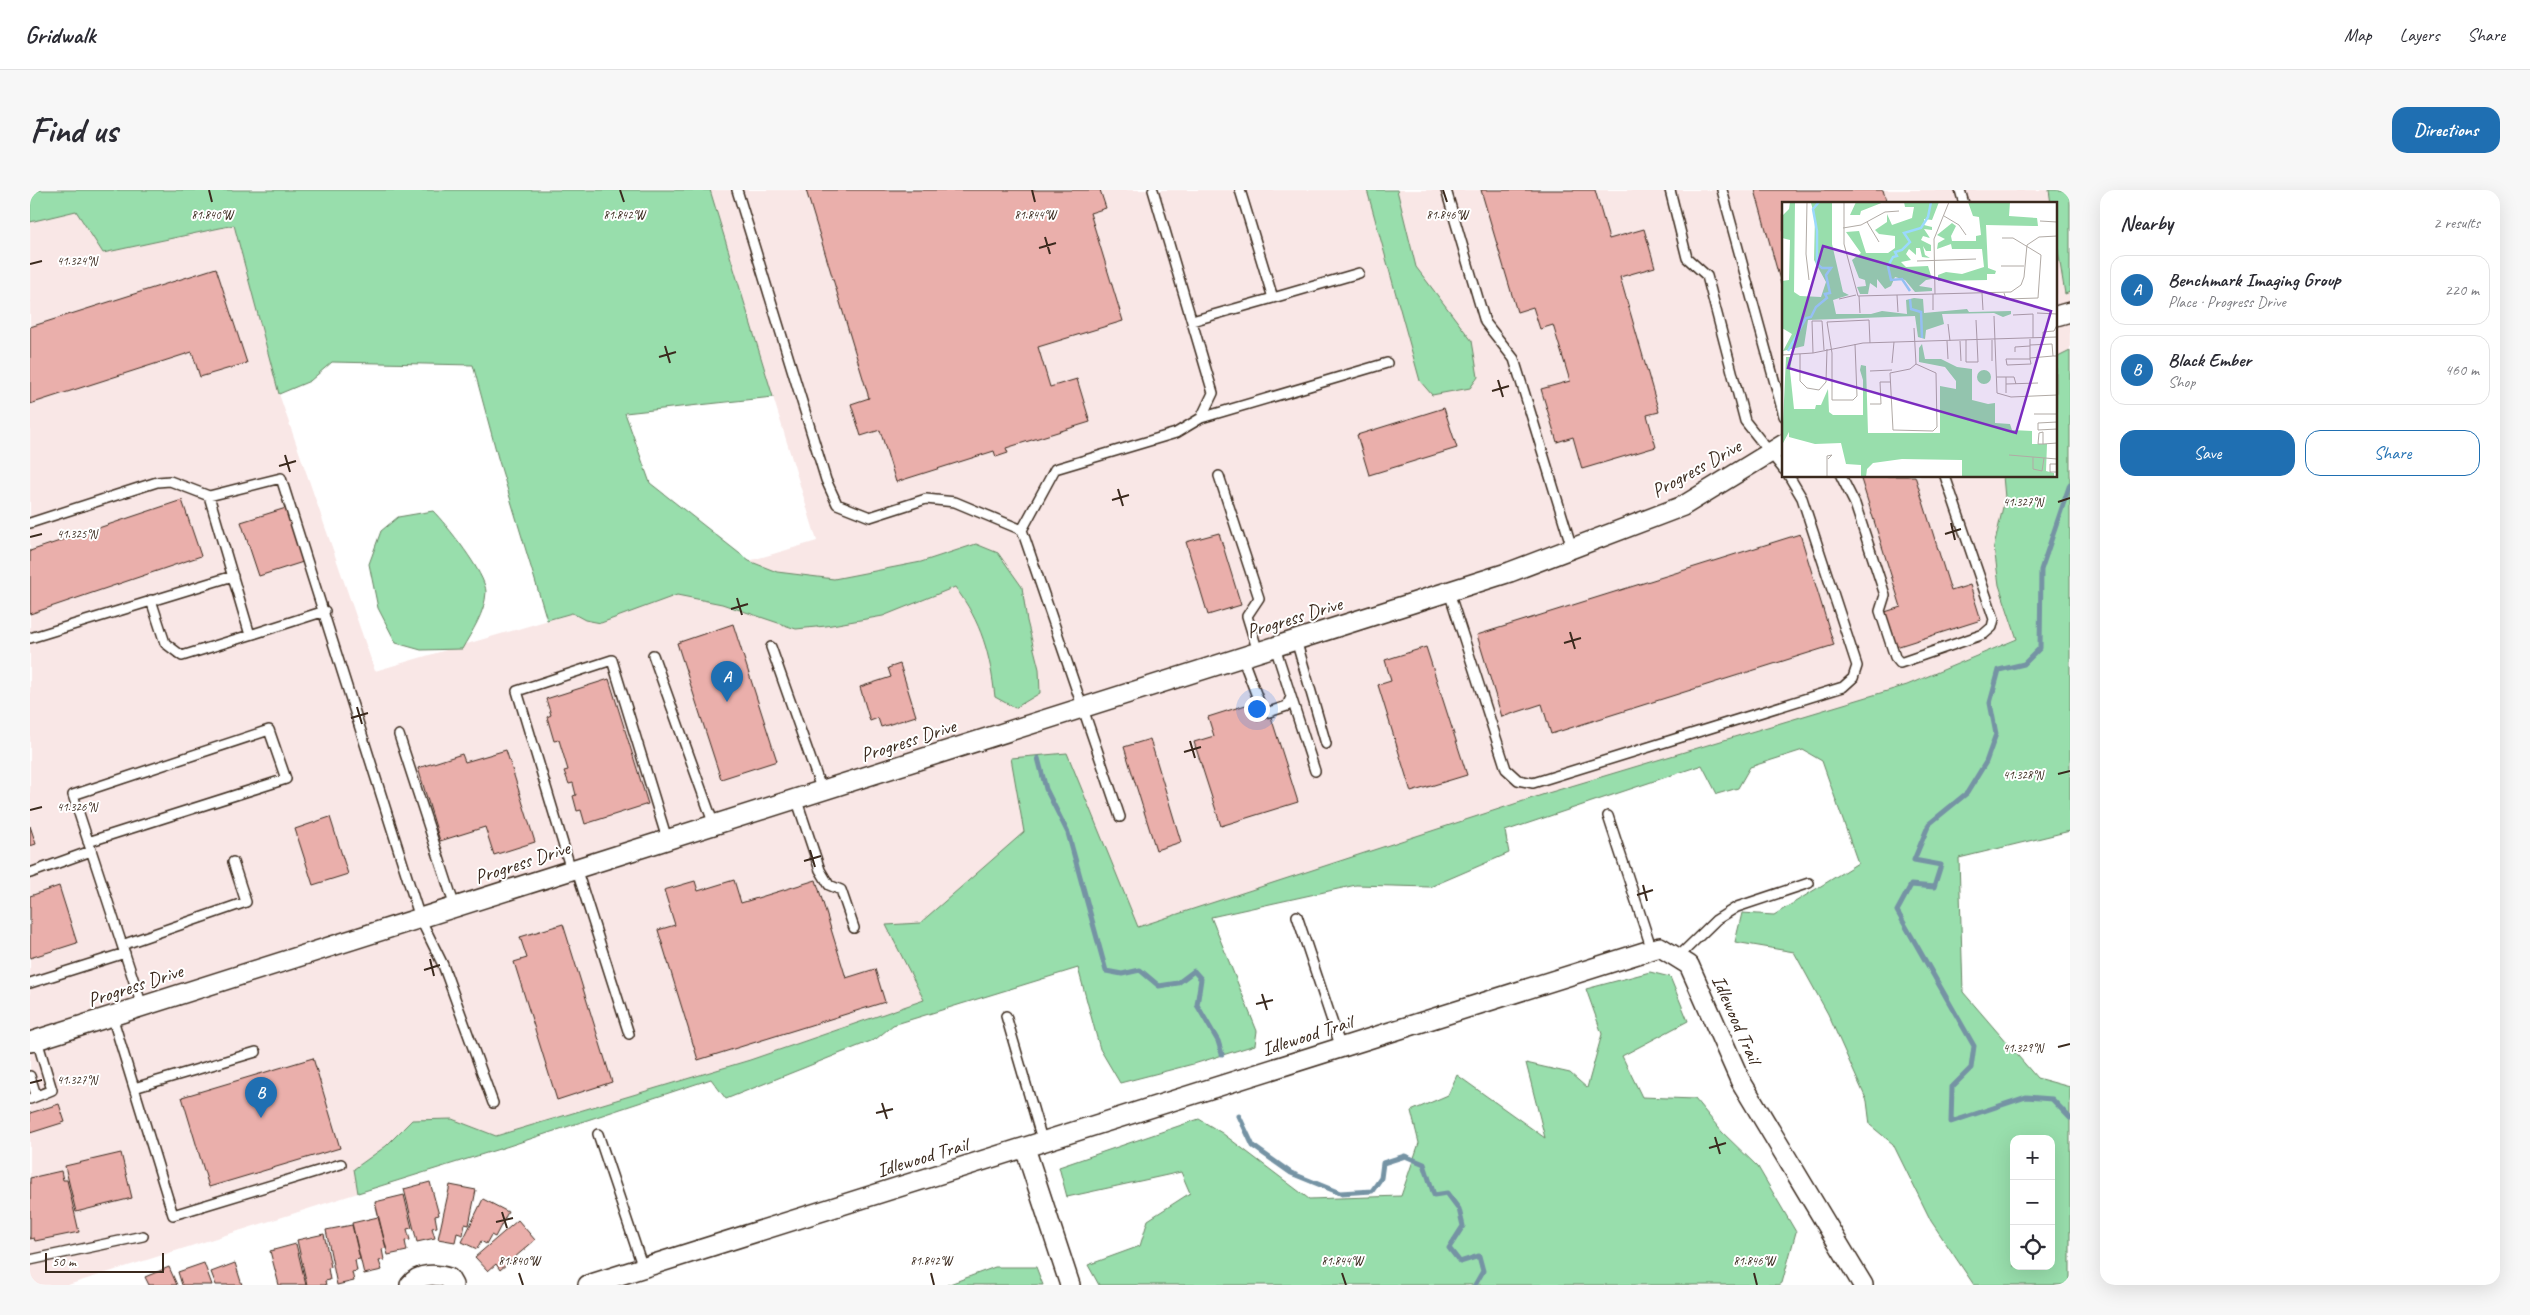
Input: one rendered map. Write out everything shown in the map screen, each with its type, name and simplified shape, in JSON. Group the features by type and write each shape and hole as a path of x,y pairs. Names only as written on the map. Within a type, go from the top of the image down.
{"street":[{"name":"Progress Drive","path":"34,1041 1510,572 1683,506 1777,448"},
{"name":"Idlewood Trail","path":"588,1285 1660,948 1689,965 1740,1080 1863,1285"},
{"path":"1034,1146 1070,1285"},
{"path":"410,1285 412,1282 433,1274 449,1278 452,1285"}],"lane":[{"path":"737,190 826,480 837,504 870,517 926,498 955,502 1022,530"},
{"path":"1153,190 1212,394 1201,418"},
{"path":"1240,190 1273,298"},
{"path":"1446,190 1484,322 1514,359 1572,548"},
{"path":"1670,190 1687,258 1707,276 1745,421 1777,448 1782,464"},
{"path":"1723,195 1754,314 1782,409"},
{"path":"1192,321 1359,273"},
{"path":"1120,817 1022,530 1055,469 1176,433 1201,418 1387,364"},
{"path":"1218,476 1259,598 1247,616 1258,652 1261,707 1269,712 1287,706 1291,697"},
{"path":"30,523 157,482 170,481 209,496 281,478 325,611 420,918 443,965 493,1103"},
{"path":"1449,592 1506,769 1518,780 1533,782 1843,687 1853,678 1857,666 1802,498 1790,478"},
{"path":"1842,478 1855,504 1885,595 1880,611 1895,657 1900,663 1984,634 1992,627 1994,620 1946,478"},
{"path":"209,496 250,634"},
{"path":"30,638 233,576"},
{"path":"151,600 165,643 182,656 325,611"},
{"path":"1296,640 1326,744"},
{"path":"771,647 822,790"},
{"path":"1258,652 1291,697 1316,771"},
{"path":"653,655 714,825"},
{"path":"629,1034 573,869 517,691 612,660 667,840"},
{"path":"30,873 90,847 286,779 269,730 73,794 90,847 124,949 142,1006"},
{"path":"399,735 454,907"},
{"path":"796,798 820,870 829,884 841,890 854,928"},
{"path":"1608,816 1652,950"},
{"path":"30,983 246,902 233,862"},
{"path":"1677,958 1716,920 1737,907 1809,882"},
{"path":"1297,916 1341,1048"},
{"path":"112,1016 173,1215 341,1164"},
{"path":"1006,1016 1034,1146"},
{"path":"30,1076 33,1097 52,1090 34,1041"},
{"path":"134,1088 256,1052"},
{"path":"598,1134 643,1268"},
{"path":"30,1260 143,1236"}],"shaded area":[{"path":"710,190 2070,190 2070,611 2017,638 1907,685 1029,964 750,1060 496,1136 452,1119 412,1120 386,1146 354,1169 358,1193 68,1285 30,1285 30,222 76,211 103,253 234,225 279,394 375,671 817,541"}],"green space":[{"path":"30,190 710,190 773,397 625,413 650,483 749,561 777,572 834,579 921,562 976,544 998,553 1022,587 1027,621 1039,669 1040,693 1015,708 995,697 983,639 972,613 955,587 883,616 796,629 722,604 677,595 601,623 585,620 572,613 547,620 498,458 473,365 332,362 310,381 279,394 234,225 103,253 76,211 30,222"},
{"path":"1367,190 1397,190 1416,267 1472,341 1478,377 1470,388 1432,395 1420,381"},
{"path":"2049,190 2070,190 2070,292 2065,294 2058,250 2058,202 2051,202"},
{"path":"2070,351 2070,831 1959,858 1963,992 2037,1078 2070,1087 2070,1285 1974,1285 1931,1221 1893,1144 1870,1125 1867,1101 1828,1014 1794,952 1735,942 1742,913 1774,915 1858,863 1822,761 1803,750 1750,767 1738,788 1717,794 1702,765 1505,831 1509,853 1430,887 1356,885 1211,917 1257,1031 1255,1045 1197,1063 1120,1083 1100,1049 1078,968 893,1025 876,1039 726,1099 711,1079 509,1146 358,1193 354,1169 386,1146 412,1120 452,1119 496,1136 750,1060 924,1000 886,925 920,923 1024,832 1011,758 1067,753 1138,927 1548,793 1907,685 2017,639 1999,585 1994,547 2005,498 2003,478 2058,478 2058,357"},
{"path":"433,511 473,562 480,574 486,592 481,615 462,649 421,650 396,643 378,608 369,564 381,531 398,517"},
{"path":"1650,972 1670,977 1688,1021 1622,1056 1642,1097 1695,1099 1722,1132 1758,1167 1796,1232 1782,1283 1779,1285 1099,1285 1088,1265 1140,1246 1148,1220 1190,1193 1181,1172 1067,1197 1059,1167 1199,1119 1222,1133 1309,1199 1401,1196 1419,1143 1411,1111 1448,1095 1457,1075 1545,1138 1526,1063 1570,1073 1587,1088 1602,1034 1586,989"},
{"path":"995,1267 1036,1267 1043,1285 947,1285"}],"building":[{"path":"806,190 1100,190 1106,208 1090,213 1123,321 1038,347 1050,387 1077,379 1090,422 1006,448 1008,453 996,457 994,451 896,482 880,430 861,436 851,404 869,398"},
{"path":"1481,190 1595,190 1609,239 1644,229 1655,267 1620,277 1659,412 1647,415 1656,447 1582,469 1573,437 1557,442 1541,389 1570,381 1553,325 1540,329 1533,307 1517,312"},
{"path":"1755,190 1883,190 1886,202 1782,202 1782,287"},
{"path":"216,268 247,363 200,377 192,352 30,404 30,327"},
{"path":"1444,408 1457,448 1369,475 1357,435"},
{"path":"1861,478 1916,478 1951,591 1970,585 1981,620 1896,647 1885,612 1901,607"},
{"path":"182,500 201,556 30,614 30,551"},
{"path":"286,508 303,562 259,576 241,522"},
{"path":"1219,533 1241,605 1208,615 1186,542"},
{"path":"1800,534 1834,645 1551,734 1542,704 1502,717 1477,635"},
{"path":"733,624 777,761 721,779 677,643"},
{"path":"1426,647 1467,775 1411,792 1378,685 1391,681 1385,660"},
{"path":"900,664 916,716 881,727 878,718 870,721 860,687 891,677 888,668"},
{"path":"609,679 648,804 585,824 581,810 577,811 573,796 576,795 573,783 569,784 564,771 568,770 559,740 554,741 547,717 551,715 546,699"},
{"path":"1252,703 1258,721 1271,717 1298,802 1221,826 1194,742 1214,736 1208,717"},
{"path":"1150,739 1181,842 1156,850 1124,747"},
{"path":"506,750 535,842 494,855 485,827 440,841 418,768 462,754 465,762"},
{"path":"330,817 348,874 313,885 295,829"},
{"path":"30,826 36,844 30,846"},
{"path":"734,880 741,903 816,880 846,978 875,969 885,1002 698,1060 658,930 675,925 664,890 695,881 698,891"},
{"path":"59,886 77,943 30,958 30,896"},
{"path":"563,924 612,1082 557,1100 514,962 527,958 520,937"},
{"path":"313,1058 340,1148 209,1187 182,1097"},
{"path":"59,1104 65,1122 30,1133 30,1113"},
{"path":"121,1153 132,1198 76,1212 65,1166"},
{"path":"61,1171 63,1180 67,1180 79,1232 35,1241 34,1238 30,1239 30,1178"},
{"path":"430,1182 439,1215 435,1216 437,1227 432,1228 435,1238 417,1242 404,1189"},
{"path":"450,1185 476,1190 469,1225 465,1224 463,1235 457,1233 455,1242 438,1239"},
{"path":"404,1195 412,1228 407,1229 410,1240 405,1241 407,1251 388,1255 375,1202"},
{"path":"483,1199 508,1212 495,1237 491,1235 486,1244 481,1241 477,1249 462,1242"},
{"path":"378,1217 386,1248 382,1249 384,1260 379,1261 382,1270 364,1274 352,1223"},
{"path":"518,1220 535,1240 500,1270 496,1264 488,1271 475,1257"},
{"path":"352,1225 360,1259 355,1260 357,1271 352,1272 354,1281 337,1285 326,1230"},
{"path":"324,1234 331,1267 328,1268 330,1280 325,1281 326,1285 307,1285 297,1240"},
{"path":"296,1244 306,1285 279,1285 270,1251"},
{"path":"204,1263 212,1285 182,1285 178,1272"},
{"path":"235,1263 242,1285 216,1285 211,1272"},
{"path":"169,1267 177,1285 149,1285 145,1277"}],"waterway":[{"path":"2070,484 2041,570 2040,648 2024,664 1999,670 1990,703 1996,734 1986,762 1967,793 1929,824 1914,860 1941,865 1934,887 1911,885 1897,911 1974,1046 1971,1068 1952,1087 1951,1122 2026,1097 2052,1099 2070,1118"},
{"path":"1038,758 1046,789 1068,833 1106,971 1122,974 1140,970 1159,986 1178,983 1194,971 1201,979 1197,1005 1218,1041 1222,1054"},
{"path":"1239,1116 1253,1146 1291,1173 1340,1193 1372,1191 1381,1178 1383,1163 1405,1156 1424,1164 1434,1195 1447,1193 1459,1209 1463,1226 1449,1248 1460,1262 1479,1256 1483,1271 1475,1285"}],"place":[{"name":"Benchmark Imaging Group","path":"727,702"},
{"name":"Black Ember","path":"261,1118"}]}
